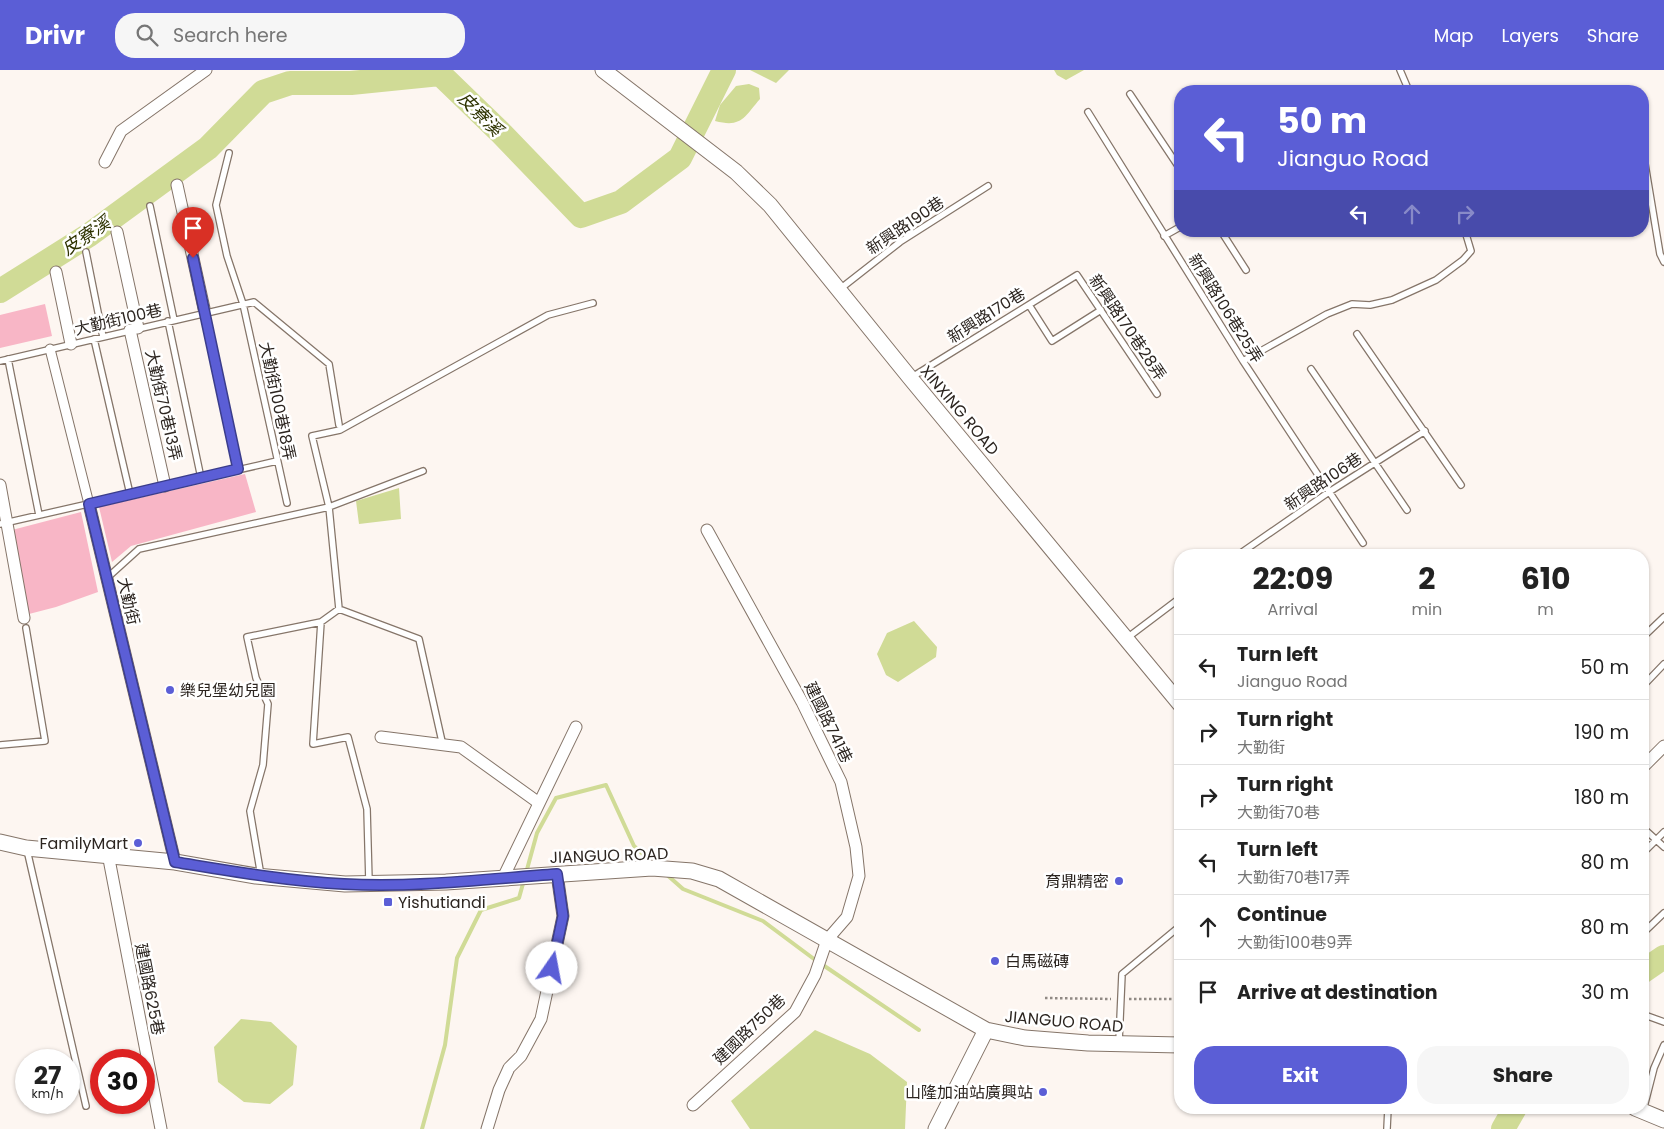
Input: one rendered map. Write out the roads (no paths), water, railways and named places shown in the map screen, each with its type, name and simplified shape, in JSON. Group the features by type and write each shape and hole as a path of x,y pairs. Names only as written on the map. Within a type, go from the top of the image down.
{"street":[{"path":"105,162 121,131 206,70"},
{"name":"XINXING ROAD","path":"602,70 736,172 770,204 1174,697"},
{"path":"177,185 204,313"},
{"name":"大勤街70巷13弄","path":"117,232 165,486"},
{"path":"56,272 71,344"},
{"name":"大勤街","path":"50,349 175,862"},
{"path":"0,485 4,523 25,623"},
{"name":"建國路741巷","path":"707,530 802,702 841,782 856,847 859,876 847,917 827,940"},
{"path":"503,878 576,727"},
{"path":"381,737 461,748 539,803"},
{"path":"1649,761 1664,746"},
{"name":"JIANGUO ROAD","path":"0,842 26,848 108,854 175,862 261,876 345,884 446,882 652,868 692,871 719,879 986,1030 1025,1038 1174,1046"},
{"name":"建國路625巷","path":"108,854 161,1129"},
{"path":"487,1129 499,1090 509,1068 521,1056 541,1019 563,916 557,874"},
{"name":"建國路750巷","path":"692,1105 795,1012 815,975 827,940"},
{"path":"936,1129 986,1030"},
{"path":"1649,1113 1664,1120"}],"lane":[{"path":"1400,70 1406,85"},
{"path":"1130,94 1174,160"},
{"name":"新興路106巷25弄","path":"1088,112 1243,360 1363,543"},
{"name":"大勤街100巷18弄","path":"229,153 216,205 227,256 243,304 287,503"},
{"name":"新興路190巷","path":"840,289 900,242 988,186"},
{"path":"1649,188 1660,254 1664,262"},
{"path":"150,206 201,478"},
{"path":"1164,236 1174,230"},
{"path":"1225,237 1246,270"},
{"path":"1243,360 1327,314 1352,304 1370,304 1392,300 1436,280 1463,260 1471,251 1467,237"},
{"path":"86,252 103,337"},
{"name":"新興路170巷","path":"911,378 1077,275"},
{"name":"新興路170巷28弄","path":"1077,275 1157,394"},
{"path":"243,304 254,302 329,364 339,425"},
{"path":"339,609 329,506 312,436 340,430 548,315 593,303"},
{"name":"大勤街100巷","path":"0,361 243,304"},
{"path":"1029,305 1052,341 1100,310"},
{"path":"204,313 238,469"},
{"path":"1357,334 1461,485"},
{"path":"94,339 130,494"},
{"path":"8,359 38,515"},
{"path":"1311,370 1407,510"},
{"name":"新興路106巷","path":"1247,549 1330,492 1425,431"},
{"path":"4,523 277,461"},
{"path":"107,578 139,549 329,506 423,471"},
{"path":"1127,638 1174,603"},
{"path":"261,876 250,811 263,765 268,704 256,678 247,637 321,622 339,609"},
{"path":"339,609 419,639 443,746"},
{"path":"1649,631 1664,617"},
{"path":"321,622 313,744 348,737 367,809 369,884"},
{"path":"0,745 45,740 25,623"},
{"path":"1649,679 1664,664"},
{"path":"1649,847 1664,832"},
{"path":"1649,834 1664,848"},
{"path":"26,848 86,1106"},
{"path":"1649,927 1664,913"},
{"path":"1119,1044 1122,974 1174,931"},
{"path":"1649,1017 1664,1022"},
{"path":"1649,1082 1664,1045"},
{"path":"1386,1129 1387,1114"}],"waterway":[{"name":"皮寮溪","path":"0,291 89,235 208,148 263,92 290,83 351,83 440,74 502,134 581,216 621,202 680,158 724,70"},
{"path":"526,873 537,833 556,798 606,785 634,846 653,863"},
{"path":"666,874 683,889 763,921 818,962"},
{"path":"422,1129 445,1045 457,958 481,910 519,898 524,880"},
{"path":"1649,967 1664,957"},
{"path":"820,963 919,1030"},
{"path":"1503,1129 1512,1114"}],"place":[{"name":"樂兒堡幼兒園","path":"170,690"},
{"name":"FamilyMart","path":"138,843"},
{"name":"育鼎精密","path":"1119,881"},
{"name":"Yishutiandi","path":"388,902"},
{"name":"白馬磁磚","path":"995,961"},
{"name":"山隆加油站廣興站","path":"1043,1092"}]}
